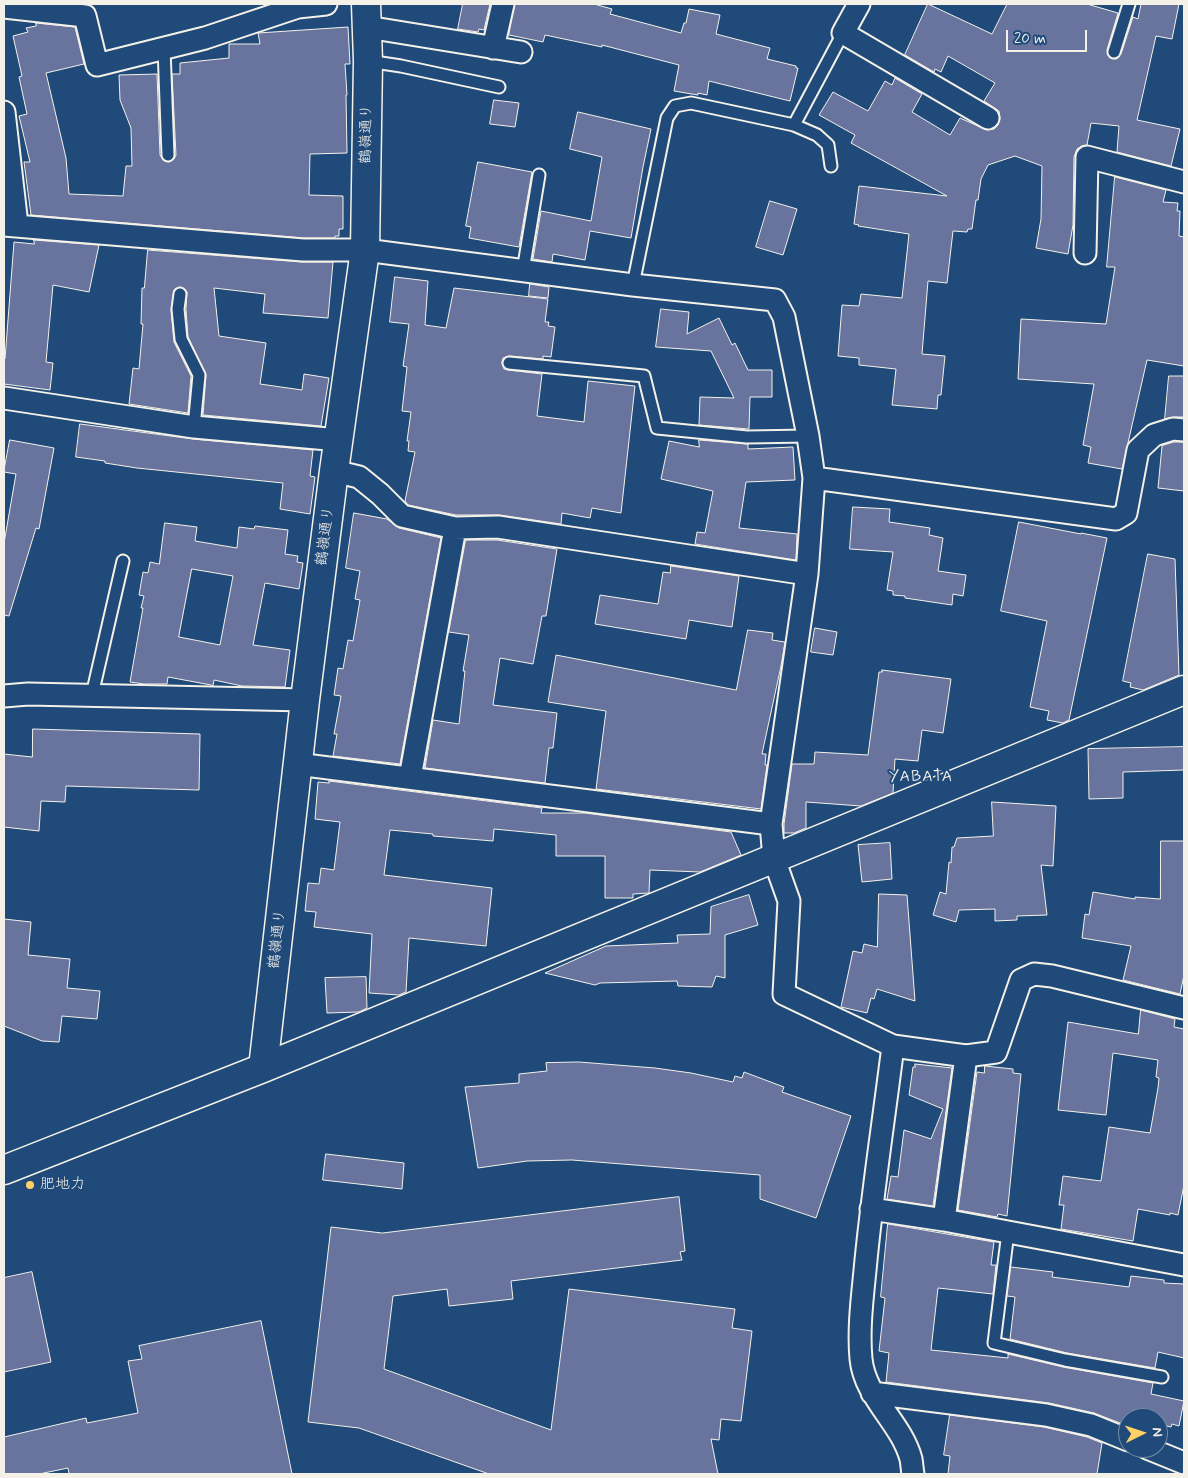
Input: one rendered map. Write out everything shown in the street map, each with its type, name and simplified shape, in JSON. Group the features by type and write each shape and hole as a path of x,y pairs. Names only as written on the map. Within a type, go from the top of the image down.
{"street":[{"path":"4,7 86,10 97,65 205,38 298,7 326,4"},
{"path":"493,48 503,4"},
{"path":"859,4 843,33 988,118"},
{"path":"366,15 493,48 521,52"},
{"name":"鶴嶺通り","path":"263,1068 297,764 338,440 365,250 368,61 366,15"},
{"path":"4,112 10,225 303,250 365,250 633,285 775,300 784,317 808,436 814,478 808,574 771,824 774,859 789,901 784,994 894,1046 966,1056 996,1052 1021,980 1034,974 1052,976 1184,1008"},
{"path":"1085,253 1087,156 1184,182"},
{"path":"4,398 194,427 338,440"},
{"path":"814,478 1116,519 1126,513 1138,450 1154,435 1173,429 1184,430"},
{"path":"334,471 359,478 380,494 402,516 455,528 498,527 808,574"},
{"path":"410,778 455,528"},
{"path":"4,1170 263,1068 1184,690"},
{"path":"4,696 28,694 305,700"},
{"path":"297,764 771,824"},
{"path":"894,1046 871,1209 860,1323 861,1359 864,1376 872,1393 902,1438 911,1459 913,1474"},
{"path":"944,1220 966,1056"},
{"path":"871,1209 944,1220 1184,1265"},
{"path":"872,1393 1046,1415 1091,1425 1118,1436"},
{"path":"1168,1457 1184,1463"}],"lane":[{"path":"1114,52 1129,4"},
{"path":"794,125 843,33"},
{"path":"164,48 168,155"},
{"path":"368,61 499,87"},
{"path":"633,285 667,118 675,106 690,103 794,125 817,135 828,145 832,166"},
{"path":"523,271 539,175"},
{"path":"180,294 178,309 181,339 199,375 194,427"},
{"path":"509,362 644,376 657,428 747,437 808,436"},
{"path":"92,695 123,561"},
{"path":"1008,1232 994,1343 1065,1360 1162,1377"}],"building":[{"path":"463,4 490,4 484,30 479,29 478,32 458,29"},
{"path":"515,4 594,4 612,9 610,14 681,33 684,23 686,23 689,9 720,15 716,34 770,48 767,59 798,68 790,101 709,81 707,95 674,91 679,65 602,45 602,47 545,35 543,42 509,35"},
{"path":"928,4 992,34 1007,4 1087,4 1118,13 1107,50 1109,57 1115,59 1121,54 1133,17 1138,19 1141,4 1179,4 1172,39 1156,36 1137,120 1180,129 1171,166 1117,152 1119,126 1091,123 1087,145 1077,149 1074,157 1073,225 1068,254 1036,248 1041,219 1042,166 1015,156 988,165 981,179 972,229 968,229 967,232 953,231 947,283 928,281 922,354 945,356 941,395 938,395 937,409 892,405 896,369 859,365 859,358 838,356 842,305 859,306 861,294 902,298 909,234 854,224 859,186 947,196 851,143 855,135 819,115 833,92 868,111 885,81 892,85 895,78 922,94 912,112 950,135 960,118 987,130 994,129 998,125 1000,119 999,111 984,101 995,83 948,56 941,72 935,69 934,72 905,55"},
{"path":"36,23 75,27 84,64 46,73 66,158 69,194 123,196 126,166 132,166 131,128 120,100 119,75 157,74 160,155 164,161 169,162 176,155 172,74 180,74 180,63 229,58 229,44 260,44 258,33 348,27 350,64 345,64 347,153 310,154 309,195 343,196 343,229 339,229 339,236 335,236 335,238 304,238 31,215 24,162 30,162 19,116 27,114 19,77 22,76 13,36 28,32 26,28 36,26"},
{"path":"494,100 519,103 515,127 490,124"},
{"path":"578,112 651,129 631,238 590,231 585,260 553,254 552,262 533,259 541,211 591,221 602,157 570,149"},
{"path":"478,162 532,172 519,247 469,238 471,227 466,226"},
{"path":"1115,177 1166,190 1163,202 1178,203 1177,211 1180,211 1179,236 1184,237 1184,366 1147,360 1122,469 1088,463 1091,447 1083,445 1094,384 1018,379 1021,319 1106,324 1115,267 1107,267"},
{"path":"770,201 797,209 783,255 756,247"},
{"path":"34,240 99,245 89,292 53,285 46,362 53,363 50,390 4,384 4,359 14,242 34,244"},
{"path":"148,250 302,262 333,262 328,318 263,313 265,294 214,288 219,336 266,343 260,384 302,390 304,374 329,378 321,426 203,415 206,375 188,337 187,292 180,287 174,290 171,310 174,342 191,376 188,413 129,404 133,368 139,369 143,324 141,324 142,288 144,288"},
{"path":"395,277 428,281 425,325 446,328 454,288 548,299 545,322 549,322 548,326 555,327 551,357 543,356 543,359 509,356 503,358 502,363 504,369 542,374 537,416 584,422 588,381 635,386 621,513 592,508 590,518 562,513 561,524 500,515 456,515 408,505 405,501 415,452 408,451 409,441 407,441 411,412 402,411 407,367 403,366 409,324 390,322"},
{"path":"530,284 549,287 548,298 529,296"},
{"path":"661,309 689,312 687,334 719,318 732,345 735,343 748,370 772,370 772,397 750,397 749,429 699,425 700,397 734,398 711,351 656,347"},
{"path":"1169,376 1184,376 1184,417 1165,419"},
{"path":"80,424 193,439 313,450 310,476 315,477 310,514 280,509 283,483 137,468 76,457"},
{"path":"10,440 54,448 39,529 36,528 9,616 4,615 4,543 16,474 4,472"},
{"path":"699,440 748,444 748,449 793,447 795,480 746,482 739,528 797,534 796,560 695,544 697,532 705,533 713,491 661,479 669,441 699,447"},
{"path":"1174,442 1184,442 1184,491 1158,488 1162,446"},
{"path":"853,507 890,509 889,522 930,528 929,535 943,538 938,571 966,575 963,596 953,594 952,605 893,595 893,591 887,590 893,552 850,549"},
{"path":"354,513 387,519 399,528 441,538 400,764 333,756 337,734 334,734 341,696 334,695 338,668 343,669 348,640 353,641 360,600 355,599 360,571 346,568"},
{"path":"1019,522 1107,538 1069,720 1063,723 1047,720 1049,711 1030,707 1047,621 1001,611"},
{"path":"165,523 197,527 195,541 237,548 239,527 254,529 255,526 288,530 285,554 298,556 297,562 303,563 299,589 265,583 253,645 290,650 285,687 242,686 214,680 213,686 168,677 167,684 130,682 143,608 141,608 144,596 139,595 143,572 148,573 150,562 159,564","holes":["192,569 233,576 220,645 179,637"]},
{"path":"466,540 497,540 557,549 546,616 542,616 533,664 500,658 493,705 557,713 553,748 549,748 545,783 425,768 433,720 459,724 465,671 463,671 469,635 449,632"},
{"path":"1148,554 1175,559 1179,675 1143,690 1130,687 1131,683 1123,681"},
{"path":"671,566 739,576 732,627 689,620 686,639 595,624 600,595 658,604 663,572 670,573"},
{"path":"815,628 837,632 833,655 811,652"},
{"path":"748,630 773,633 772,640 785,642 762,754 766,754 765,765 767,765 761,809 596,789 606,711 548,702 556,655 736,690"},
{"path":"882,670 951,679 943,733 922,730 918,761 895,759 893,793 861,806 806,802 806,828 794,833 784,833 792,764 814,764 815,752 868,755 879,672 882,672"},
{"path":"33,729 200,734 199,790 66,786 65,802 41,801 39,831 4,827 4,754 32,757"},
{"path":"1184,747 1184,770 1123,772 1123,798 1089,799 1088,749"},
{"path":"329,781 542,808 541,813 585,813 731,832 741,855 700,872 650,870 649,893 633,894 633,898 605,898 605,856 556,856 556,835 494,829 493,841 390,830 384,875 492,888 486,946 409,938 406,992 399,995 369,993 372,934 314,927 316,912 305,911 308,883 319,884 321,868 334,870 340,822 315,819 318,782 329,783"},
{"path":"992,802 1056,806 1053,866 1041,865 1047,915 1017,916 1017,920 995,921 995,909 959,910 956,922 933,915 940,892 946,894 949,862 951,863 952,847 954,847 957,838 993,836"},
{"path":"1161,841 1184,841 1184,975 1180,994 1123,980 1131,946 1082,938 1085,914 1089,915 1093,892 1135,899 1135,897 1160,899"},
{"path":"890,843 892,879 862,882 858,845"},
{"path":"879,894 907,895 915,1001 877,989 874,999 871,998 867,1013 841,1007 853,951 862,953 864,944 877,947"},
{"path":"749,895 758,925 725,935 725,978 716,976 712,987 678,986 677,981 600,983 595,985 545,973 606,946 678,943 677,935 710,934 711,907"},
{"path":"4,919 31,922 28,955 70,959 67,988 100,991 97,1019 62,1016 59,1042 42,1041 4,1026"},
{"path":"366,977 367,1008 359,1012 327,1013 325,978"},
{"path":"1141,1010 1175,1019 1174,1027 1184,1029 1184,1185 1178,1215 1138,1209 1133,1241 1061,1229 1064,1205 1059,1205 1063,1176 1101,1181 1109,1127 1150,1133 1159,1078 1156,1077 1158,1060 1113,1053 1106,1115 1058,1110 1068,1022 1138,1034"},
{"path":"579,1062 655,1068 733,1082 735,1076 742,1078 744,1072 784,1087 782,1092 851,1116 816,1218 760,1199 760,1175 572,1160 527,1161 478,1168 465,1087 519,1083 519,1074 547,1071 546,1063"},
{"path":"915,1064 952,1068 933,1206 887,1199 891,1176 898,1177 904,1130 931,1139 943,1109 909,1095"},
{"path":"985,1066 1013,1069 1013,1073 1021,1074 1007,1216 998,1214 997,1217 958,1210 977,1072 984,1073"},
{"path":"326,1154 404,1163 402,1189 323,1180"},
{"path":"679,1197 685,1251 680,1252 682,1260 511,1281 513,1299 449,1306 447,1289 393,1296 384,1369 551,1430 569,1289 735,1309 732,1328 752,1331 741,1421 721,1419 719,1440 711,1439 718,1474 489,1474 359,1428 308,1422 331,1227 382,1233"},
{"path":"888,1224 994,1242 991,1265 996,1265 993,1294 938,1288 931,1350 1008,1358 1008,1354 1063,1367 1153,1383 1151,1394 1184,1401 1179,1426 1172,1424 1171,1427 1168,1426 1168,1408 1118,1408 1118,1422 1094,1413 1049,1403 886,1382 889,1353 879,1351 885,1298 881,1297"},
{"path":"1011,1267 1053,1272 1052,1277 1129,1287 1131,1276 1164,1280 1164,1283 1184,1284 1184,1358 1158,1352 1155,1368 1067,1353 1010,1339 1015,1297 1007,1296"},
{"path":"32,1272 51,1362 4,1372 4,1278"},
{"path":"261,1321 292,1474 69,1474 68,1468 39,1474 4,1474 4,1437 86,1418 87,1423 138,1413 128,1361 142,1359 139,1346"},
{"path":"950,1415 1044,1427 1087,1437 1102,1443 1097,1474 948,1474 950,1456 944,1455"}],"place":[{"name":"肥地力","path":"30,1185"}],"district":[{"name":"YABATA","path":"921,778"}]}
